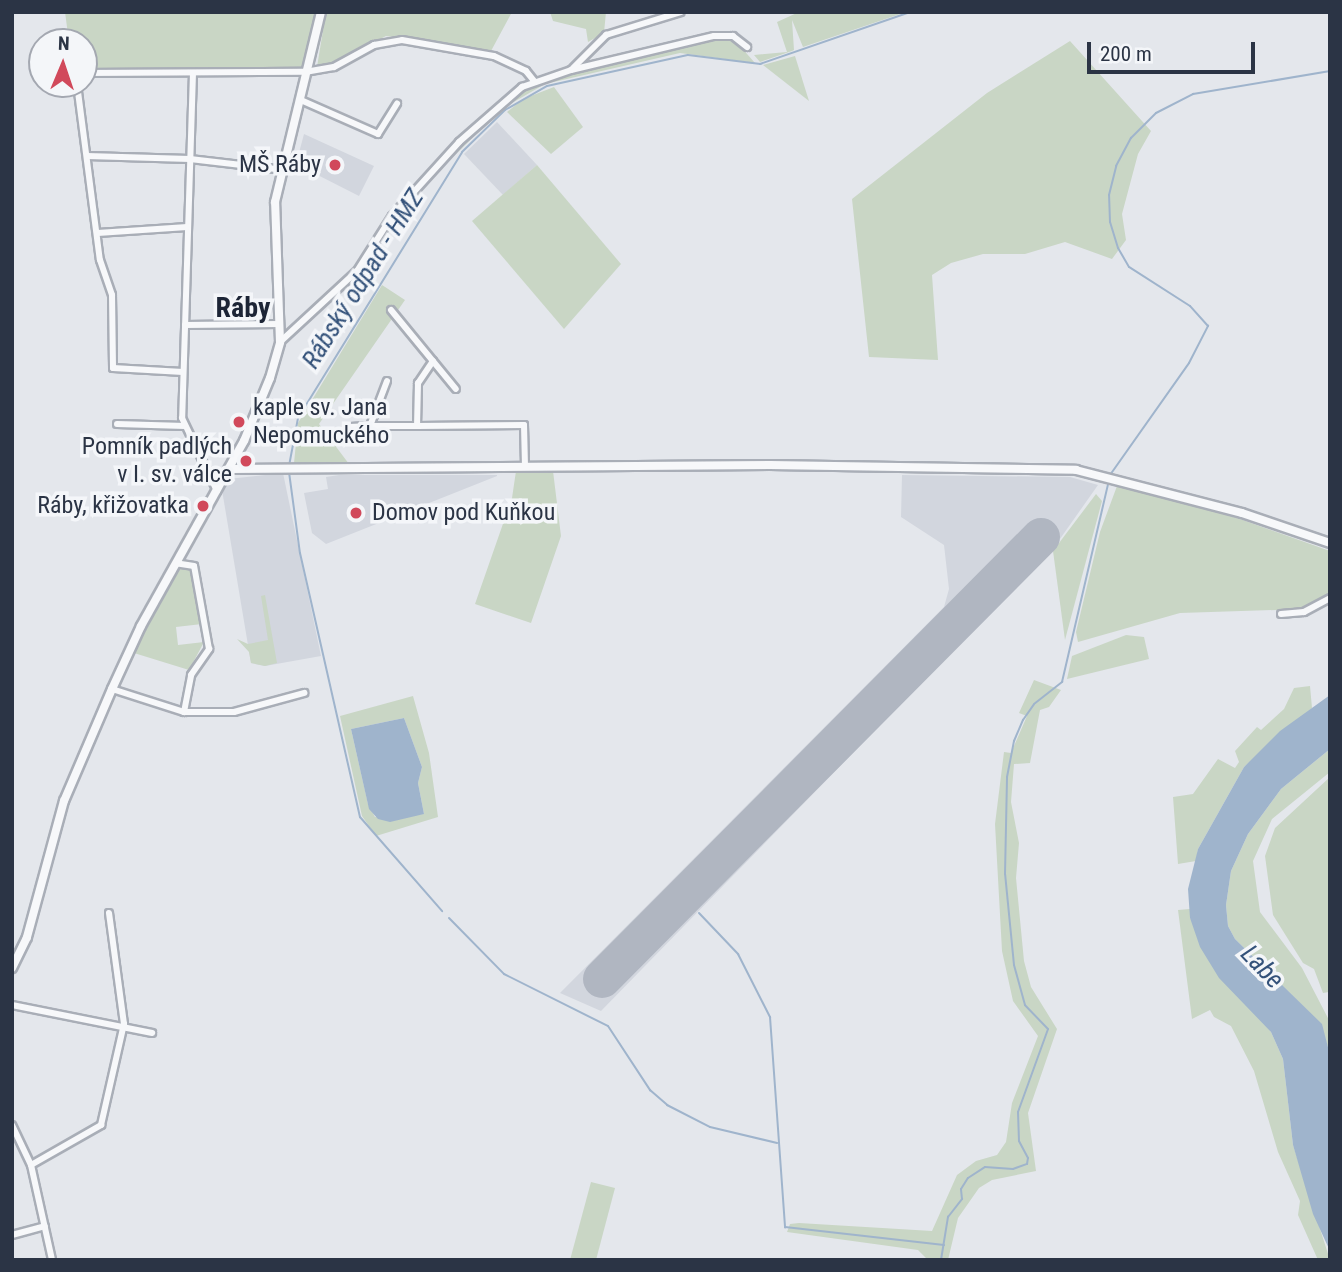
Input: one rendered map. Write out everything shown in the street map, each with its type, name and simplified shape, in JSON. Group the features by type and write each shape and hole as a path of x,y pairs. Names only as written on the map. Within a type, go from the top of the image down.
{"street":[{"path":"12,968 27,937 64,801 112,689 176,562 230,469 270,378 280,342 274,215 311,71 321,12"},
{"path":"571,70 606,35 681,12"},
{"path":"280,342 357,271 392,216 473,127 534,81 721,35 736,37 747,47"},
{"path":"98,73 311,71 334,67 374,45 402,40 494,56 526,71 534,81"},
{"path":"193,73 183,372 185,426 217,491"},
{"path":"79,98 97,233 112,295 113,368 183,372"},
{"path":"303,102 378,134 397,104"},
{"path":"87,156 190,159 284,170"},
{"path":"97,233 188,227"},
{"path":"391,310 456,389"},
{"path":"185,325 279,324"},
{"path":"417,426 418,383 433,361"},
{"path":"370,426 387,381"},
{"path":"117,424 185,426"},
{"path":"350,426 524,425 525,467"},
{"path":"230,469 825,465 1076,470 1110,476 1330,543"},
{"path":"176,562 194,566 209,649 191,675 184,712"},
{"path":"1280,614 1304,612 1330,598"},
{"path":"112,689 184,712 234,712 304,693"},
{"path":"30,1164 99,1130 123,1027 109,913"},
{"path":"12,1005 152,1033"},
{"path":"12,1125 30,1164 52,1260"},
{"path":"12,1235 45,1226"}],"shaded area":[{"path":"497,122 537,165 503,195 464,154"},
{"name":"MŠ Ráby","path":"304,134 374,166 359,196 296,164"},
{"path":"283,473 321,656 265,666 251,663 222,490 228,479"},
{"path":"902,475 1070,477 1098,485 1055,546 601,1011 560,993 944,607 949,589 944,545 901,517"},
{"name":"Domov pod Kuňkou","path":"497,476 326,544 312,533 304,493 328,489 326,477"}],"green space":[{"path":"65,12 317,12 307,69 98,70 98,28 67,28"},
{"path":"326,12 512,12 491,51 386,36 329,66 317,67"},
{"path":"550,12 606,12 604,33 588,42 586,29 553,21"},
{"path":"799,12 906,12 803,47 792,20 794,50 760,62 754,55 787,52 777,22"},
{"path":"714,38 733,38 755,63 680,53 545,84 503,108 415,194 470,133 514,96 541,81"},
{"path":"1070,41 1151,131 1138,154 1122,214 1126,240 1112,259 1065,242 1025,254 983,254 951,263 932,275 938,360 869,357 852,199 987,93"},
{"path":"795,56 809,101 763,65"},
{"path":"554,87 583,127 551,154 507,112 523,99"},
{"path":"537,165 621,264 564,329 472,221"},
{"path":"382,285 405,300 319,424 349,464 294,463 298,423"},
{"path":"516,471 553,471 561,536 531,623 475,604 512,498"},
{"path":"1117,486 1237,518 1330,551 1330,594 1306,609 1180,613 1078,642 1076,632 1100,532"},
{"path":"1096,494 1102,501 1065,640 1053,551"},
{"path":"190,568 202,624 176,627 178,645 204,642 189,670 134,653 178,569"},
{"path":"265,595 277,663 265,666 251,663 249,652 237,639 248,644 268,640 261,596"},
{"path":"1126,635 1144,637 1149,659 1067,679 1072,656"},
{"path":"1034,680 1061,690 1049,707 1040,710 1030,763 1014,764 1011,802 1019,843 1016,878 1024,961 1031,987 1057,1029 1028,1113 1036,1171 992,1180 979,1188 958,1218 948,1260 928,1260 918,1250 787,1232 790,1224 799,1223 932,1231 957,1175 976,1161 997,1155 1006,1142 1012,1103 1038,1036 1013,1001 1002,951 995,824 1004,752 1011,753 1027,716 1019,713"},
{"path":"1310,686 1312,708 1244,767 1198,849 1196,861 1178,864 1173,797 1193,794 1218,759 1235,768 1239,762 1235,751 1257,727 1261,730 1284,709 1294,688"},
{"path":"413,696 429,753 438,817 376,836 362,816 340,716","holes":["404,718 422,767 418,783 424,814 375,817 368,804 351,729"]},
{"path":"1330,749 1330,772 1272,819 1253,861 1260,912 1302,968 1330,1022 1330,1055 1321,1024 1235,939 1228,926 1226,905 1231,871 1248,834 1281,789"},
{"path":"1330,777 1329,992 1323,993 1314,969 1303,963 1273,915 1265,856 1275,828"},
{"path":"1190,909 1190,918 1271,1032 1283,1059 1293,1145 1330,1260 1318,1260 1298,1215 1300,1201 1278,1152 1254,1071 1231,1026 1214,1017 1210,1010 1192,1019 1178,910"},
{"path":"591,1182 615,1188 596,1260 570,1260"}],"water":[{"name":"Labe","path":"1330,695 1330,749 1281,789 1248,834 1231,871 1226,905 1228,926 1235,939 1322,1024 1330,1055 1330,1251 1313,1214 1293,1145 1283,1059 1271,1032 1219,978 1200,947 1190,918 1188,889 1198,849 1244,767 1280,731"},
{"path":"404,718 422,767 418,783 424,814 390,822 378,819 369,809 351,729"}],"waterway":[{"name":"Rábský odpad - HMZ","path":"289,466 298,418 462,152 505,110 547,86 688,55 760,64 910,12"},
{"path":"1110,475 1189,363 1208,326 1190,306 1129,267 1118,248 1110,222 1109,195 1116,166 1131,138 1156,113 1193,94 1330,71"},
{"name":"Rábský odpad - HMZ","path":"289,472 300,553 360,817 442,911"},
{"path":"941,1260 948,1217 962,1199 961,1189 968,1178 985,1167 1013,1169 1027,1164 1028,1158 1019,1141 1018,1112 1048,1029 1025,1005 1014,965 1005,874 1007,777 1014,741 1023,720 1034,704 1062,682 1109,480"},
{"path":"699,913 738,954 770,1017 785,1227 944,1245"},
{"name":"Rábský odpad - HMZ","path":"449,918 504,974 608,1026 650,1090 667,1105 710,1127 777,1143"}],"runway":[{"path":"602,979 1041,537"}],"place":[{"name":"MŠ Ráby","path":"335,165"},
{"name":"kaple sv. Jana Nepomuckého","path":"239,422"},
{"name":"Pomník padlých v I. sv. válce","path":"246,461"},
{"name":"Ráby, křižovatka","path":"203,506"},
{"name":"Domov pod Kuňkou","path":"356,513"}],"district":[{"name":"Ráby","path":"243,308"}]}
